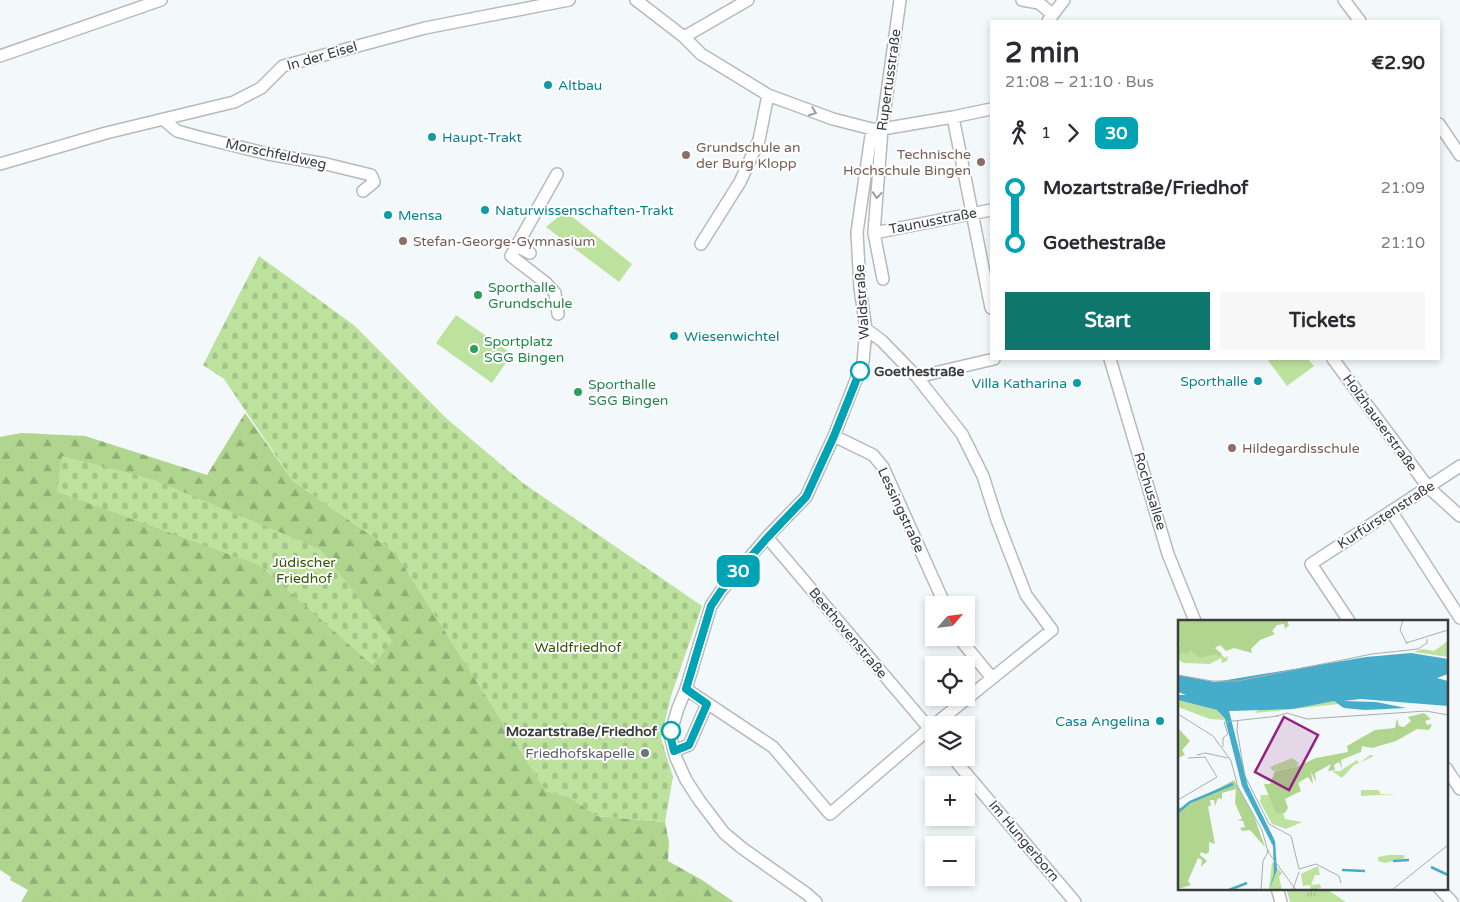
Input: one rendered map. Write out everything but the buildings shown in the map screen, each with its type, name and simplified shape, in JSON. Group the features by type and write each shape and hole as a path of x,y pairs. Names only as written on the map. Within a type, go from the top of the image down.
{"street":[{"path":"0,56 161,0"},
{"name":"In der Eisel","path":"0,164 106,132 164,120 234,102 261,88 283,66 425,28 569,0"},
{"path":"636,0 684,37 701,54 768,95 833,119 877,129 990,109"},
{"path":"684,37 746,0"},
{"name":"Rupertusstraße","path":"883,279 874,233 877,129 900,0"},
{"path":"1022,0 1039,3 1050,18 1064,0"},
{"path":"1344,0 1359,20"},
{"path":"700,244 740,182 759,140 768,95"},
{"path":"953,117 990,303"},
{"name":"Morschfeldweg","path":"164,120 176,131 268,154 326,164 371,175 374,182 363,191"},
{"path":"1440,125 1460,154"},
{"name":"Waldstraße","path":"816,902 724,833 686,780 674,751 670,735 711,606 721,591 767,538 806,497 834,436 863,362 866,329 860,288 857,232 877,129"},
{"path":"557,174 511,256 546,283 555,293 558,314"},
{"name":"Taunusstraße","path":"874,233 990,210"},
{"path":"516,246 530,253"},
{"path":"866,329 882,341 917,378 962,434 983,476 1003,537 1026,596 1052,630 992,678 949,716"},
{"path":"917,378 990,360"},
{"name":"Rochusallee","path":"1110,360 1168,554 1195,620"},
{"name":"Holzhauserstraße","path":"1334,360 1428,487 1460,516"},
{"name":"Lessingstraße","path":"834,436 873,455 883,467 941,596"},
{"name":"Kurfürstenstraße","path":"1348,620 1311,564 1460,466"},
{"path":"1391,511 1460,618"},
{"name":"Beethovenstraße","path":"767,538 925,725"},
{"path":"966,646 992,678"},
{"path":"686,689 773,747 830,814 925,737"},
{"path":"674,751 689,745 707,704"},
{"name":"Im Hungerborn","path":"960,766 1075,902"},
{"path":"1448,771 1460,788"},
{"path":"1442,890 1452,902"}],"green space":[{"path":"565,211 632,264 619,282 546,227"},
{"name":"Waldfriedhof","path":"259,256 355,326 446,418 523,483 702,606 671,696 661,738 673,777 665,822 597,816 570,797 546,791 395,552 293,481 224,379 203,365"},
{"name":"Sportplatz SGG Bingen","path":"456,315 512,354 492,383 436,343"},
{"path":"1268,360 1309,360 1314,366 1287,386"},
{"path":"245,413 293,481 395,552 546,791 570,797 597,816 665,822 669,842 668,861 702,880 734,902 21,902 28,890 10,880 11,877 0,870 0,437 21,433 85,436 207,475"},
{"name":"Jüdischer Friedhof","path":"62,456 152,479 320,549 393,641 372,665 259,565 57,492"},
{"path":"1287,890 1328,890 1346,902 1290,902"}],"bus line":[{"name":"30","path":"671,731 670,735 674,751 689,745 707,704 686,689 711,606 721,591 767,538 806,497 834,436 860,371"}],"place":[{"name":"Altbau","path":"548,85"},
{"name":"Haupt-Trakt","path":"432,137"},
{"name":"Grundschule an der Burg Klopp","path":"686,155"},
{"name":"Technische Hochschule Bingen","path":"981,162"},
{"name":"Naturwissenschaften-Trakt","path":"485,210"},
{"name":"Mensa","path":"388,215"},
{"name":"Stefan-George-Gymnasium","path":"403,241"},
{"name":"Sporthalle Grundschule","path":"478,295"},
{"name":"Wiesenwichtel","path":"674,336"},
{"name":"Sportplatz SGG Bingen","path":"474,349"},
{"name":"Goethestraße","path":"860,371"},
{"name":"Sporthalle","path":"1258,381"},
{"name":"Villa Katharina","path":"1077,383"},
{"name":"Sporthalle SGG Bingen","path":"578,392"},
{"name":"Hildegardisschule","path":"1232,448"},
{"name":"Casa Angelina","path":"1160,721"},
{"name":"Mozartstraße/Friedhof","path":"671,731"},
{"name":"Friedhofskapelle","path":"645,753"}]}
